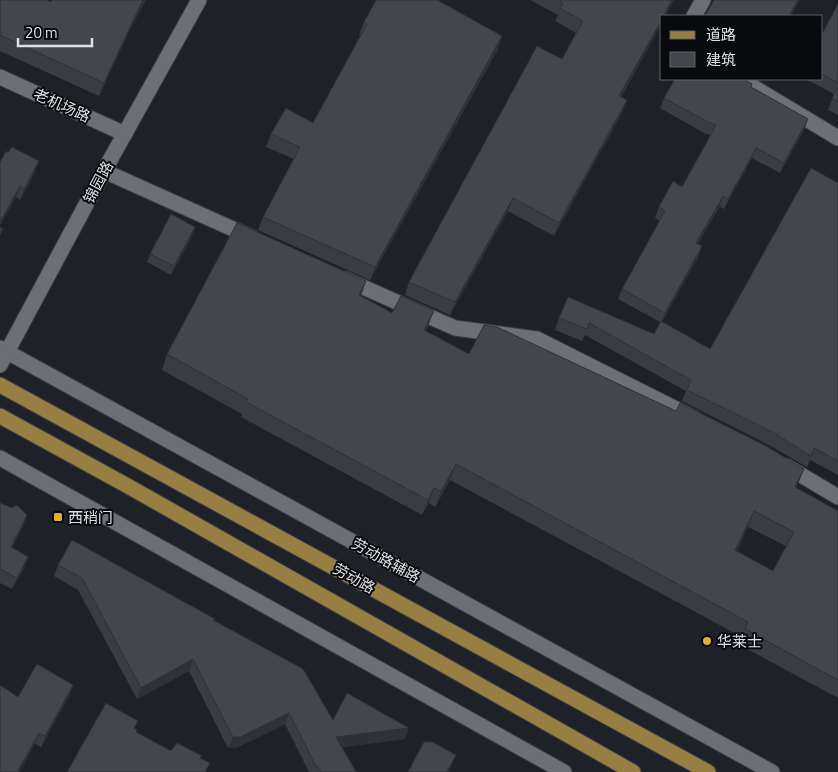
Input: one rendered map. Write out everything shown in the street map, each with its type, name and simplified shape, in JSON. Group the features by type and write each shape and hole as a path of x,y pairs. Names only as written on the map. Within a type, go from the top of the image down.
{"main road":[{"name":"劳动路","path":"0,384 708,772"},
{"name":"劳动路","path":"0,416 126,484 632,772"}],"street":[{"name":"锦园路","path":"2,355 198,0"},
{"path":"694,15 702,0"},
{"name":"老机场路","path":"0,77 124,134"},
{"path":"742,80 838,138"},
{"path":"104,171 266,244"},
{"path":"329,272 455,328 537,339 704,423"},
{"name":"劳动路辅路","path":"2,355 772,772"},
{"path":"0,458 564,772"},
{"path":"773,458 838,497"}],"building":[{"path":"0,0 47,0 51,2 52,0 143,0 104,83 0,35"},
{"path":"376,0 439,0 502,36 375,267 263,217 300,147 271,134 286,108 313,123 367,24 364,22"},
{"path":"558,0 672,0 664,15 660,15 660,23 619,96 627,100 559,223 513,198 455,302 409,282 537,46 562,59 583,21 560,8 563,3"},
{"path":"714,0 798,0 790,15 706,15"},
{"path":"838,4 838,83 823,75 823,32"},
{"path":"674,80 745,80 752,84 751,87 808,119 784,163 756,148 728,199 723,196 696,243 702,246 665,313 622,289 665,211 659,207 673,181 682,187 716,125 664,98"},
{"path":"838,88 838,102 832,98"},
{"path":"12,147 39,161 24,189 20,186 0,222 0,162 6,151 8,153"},
{"path":"811,168 838,183 838,461 814,448 811,456 774,433 687,390 691,380 589,323 587,329 559,318 568,297 654,334 661,321 710,349"},
{"path":"171,214 195,227 174,266 150,254"},
{"path":"237,223 366,281 359,295 392,313 401,296 434,311 424,330 469,354 484,325 497,327 676,411 680,403 766,446 804,469 795,487 838,511 838,680 745,629 748,622 456,464 441,491 434,488 428,500 246,402 248,399 167,354","holes":["754,511 794,532 773,571 735,550"]},
{"path":"0,503 12,508 17,505 27,515 11,547 28,557 17,578 0,569"},
{"path":"72,540 303,669 333,720 347,693 409,728 336,737 356,772 321,772 316,766 289,713 240,737 233,737 193,659 141,688 82,578 58,565"},
{"path":"37,664 73,685 45,736 39,733 19,772 0,772 0,685 18,697"},
{"path":"106,703 138,721 134,728 137,730 136,732 171,751 177,743 202,756 200,758 210,763 205,772 67,772"},
{"path":"424,742 432,742 456,755 447,772 408,772"}],"place":[{"name":"西稍门","path":"58,517"},
{"name":"华莱士","path":"707,641"}]}
